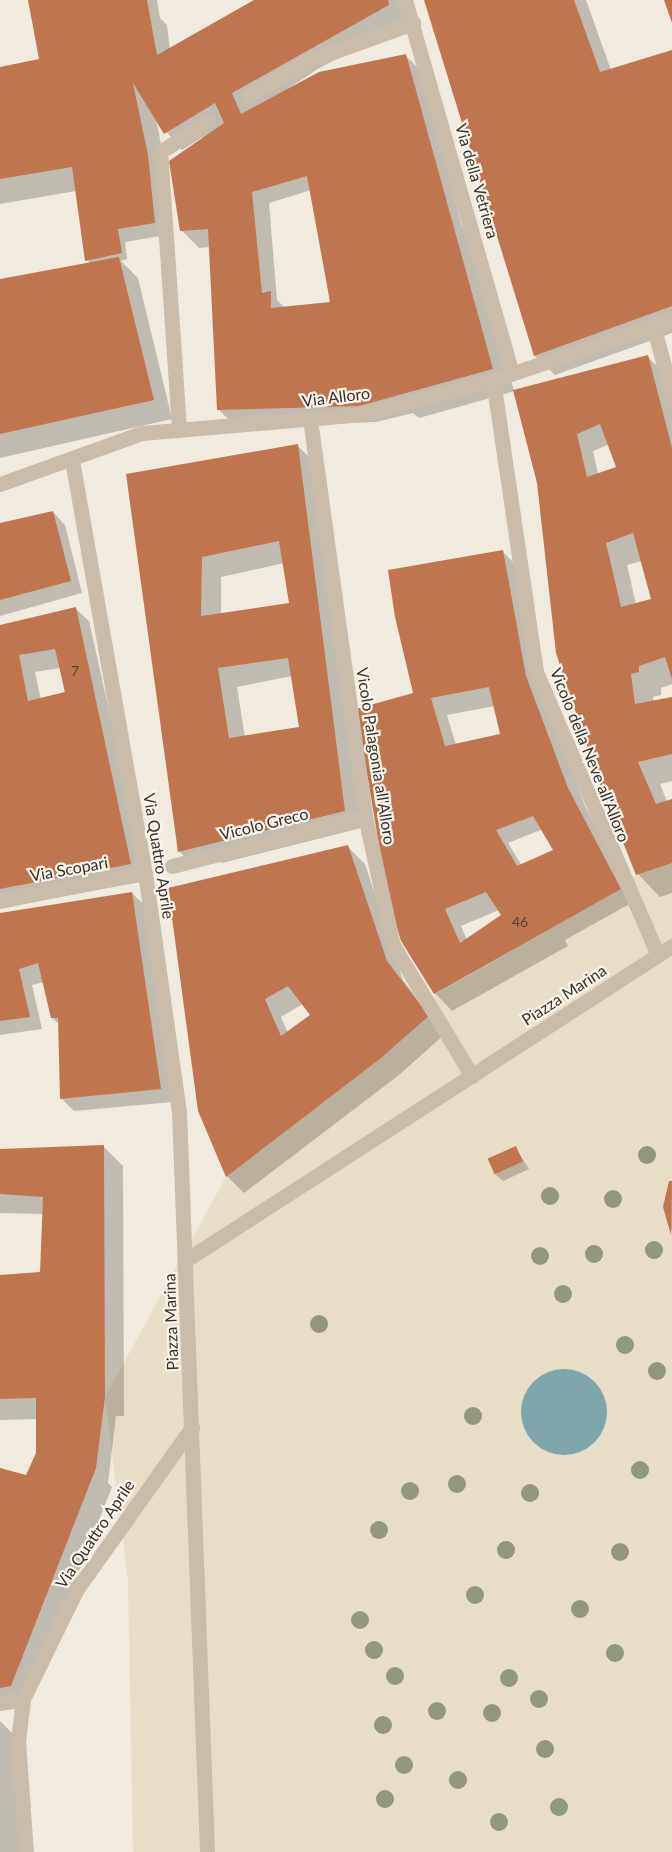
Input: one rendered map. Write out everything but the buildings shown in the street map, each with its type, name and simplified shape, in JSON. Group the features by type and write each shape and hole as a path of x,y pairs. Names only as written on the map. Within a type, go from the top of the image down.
{"street":[{"name":"Via della Vetriera","path":"405,0 512,373"},
{"path":"249,95 308,61 413,23"},
{"path":"179,428 160,152 208,121"},
{"name":"Via Alloro","path":"0,484 142,433 362,414 493,381 672,319"},
{"path":"653,326 672,395"},
{"name":"Vicolo della Neve all'Alloro","path":"493,381 536,672 658,955"},
{"name":"Vicolo Palagonia all'Alloro","path":"310,419 365,816 393,945 471,1076"},
{"name":"Via Quattro Aprile","path":"72,460 145,873 179,1112 186,1260"},
{"name":"Vicolo Greco","path":"172,866 365,816"},
{"name":"Via Scopari","path":"0,900 145,873"},
{"name":"Piazza Marina","path":"207,1852 186,1260 672,946"},
{"name":"Via Quattro Aprile","path":"26,1852 18,1741 23,1699 77,1589 192,1427"},
{"path":"0,1703 23,1699"}],"shaded area":[{"path":"672,863 672,1852 133,1852 128,1581 105,1397 226,1177 381,1058 429,1017 426,1000 621,889 636,875"}],"water":[{"path":"564,1369 581,1372 595,1381 604,1395 607,1412 604,1429 595,1443 581,1452 564,1455 547,1452 533,1443 524,1429 521,1412 524,1395 533,1381 547,1372"}]}
